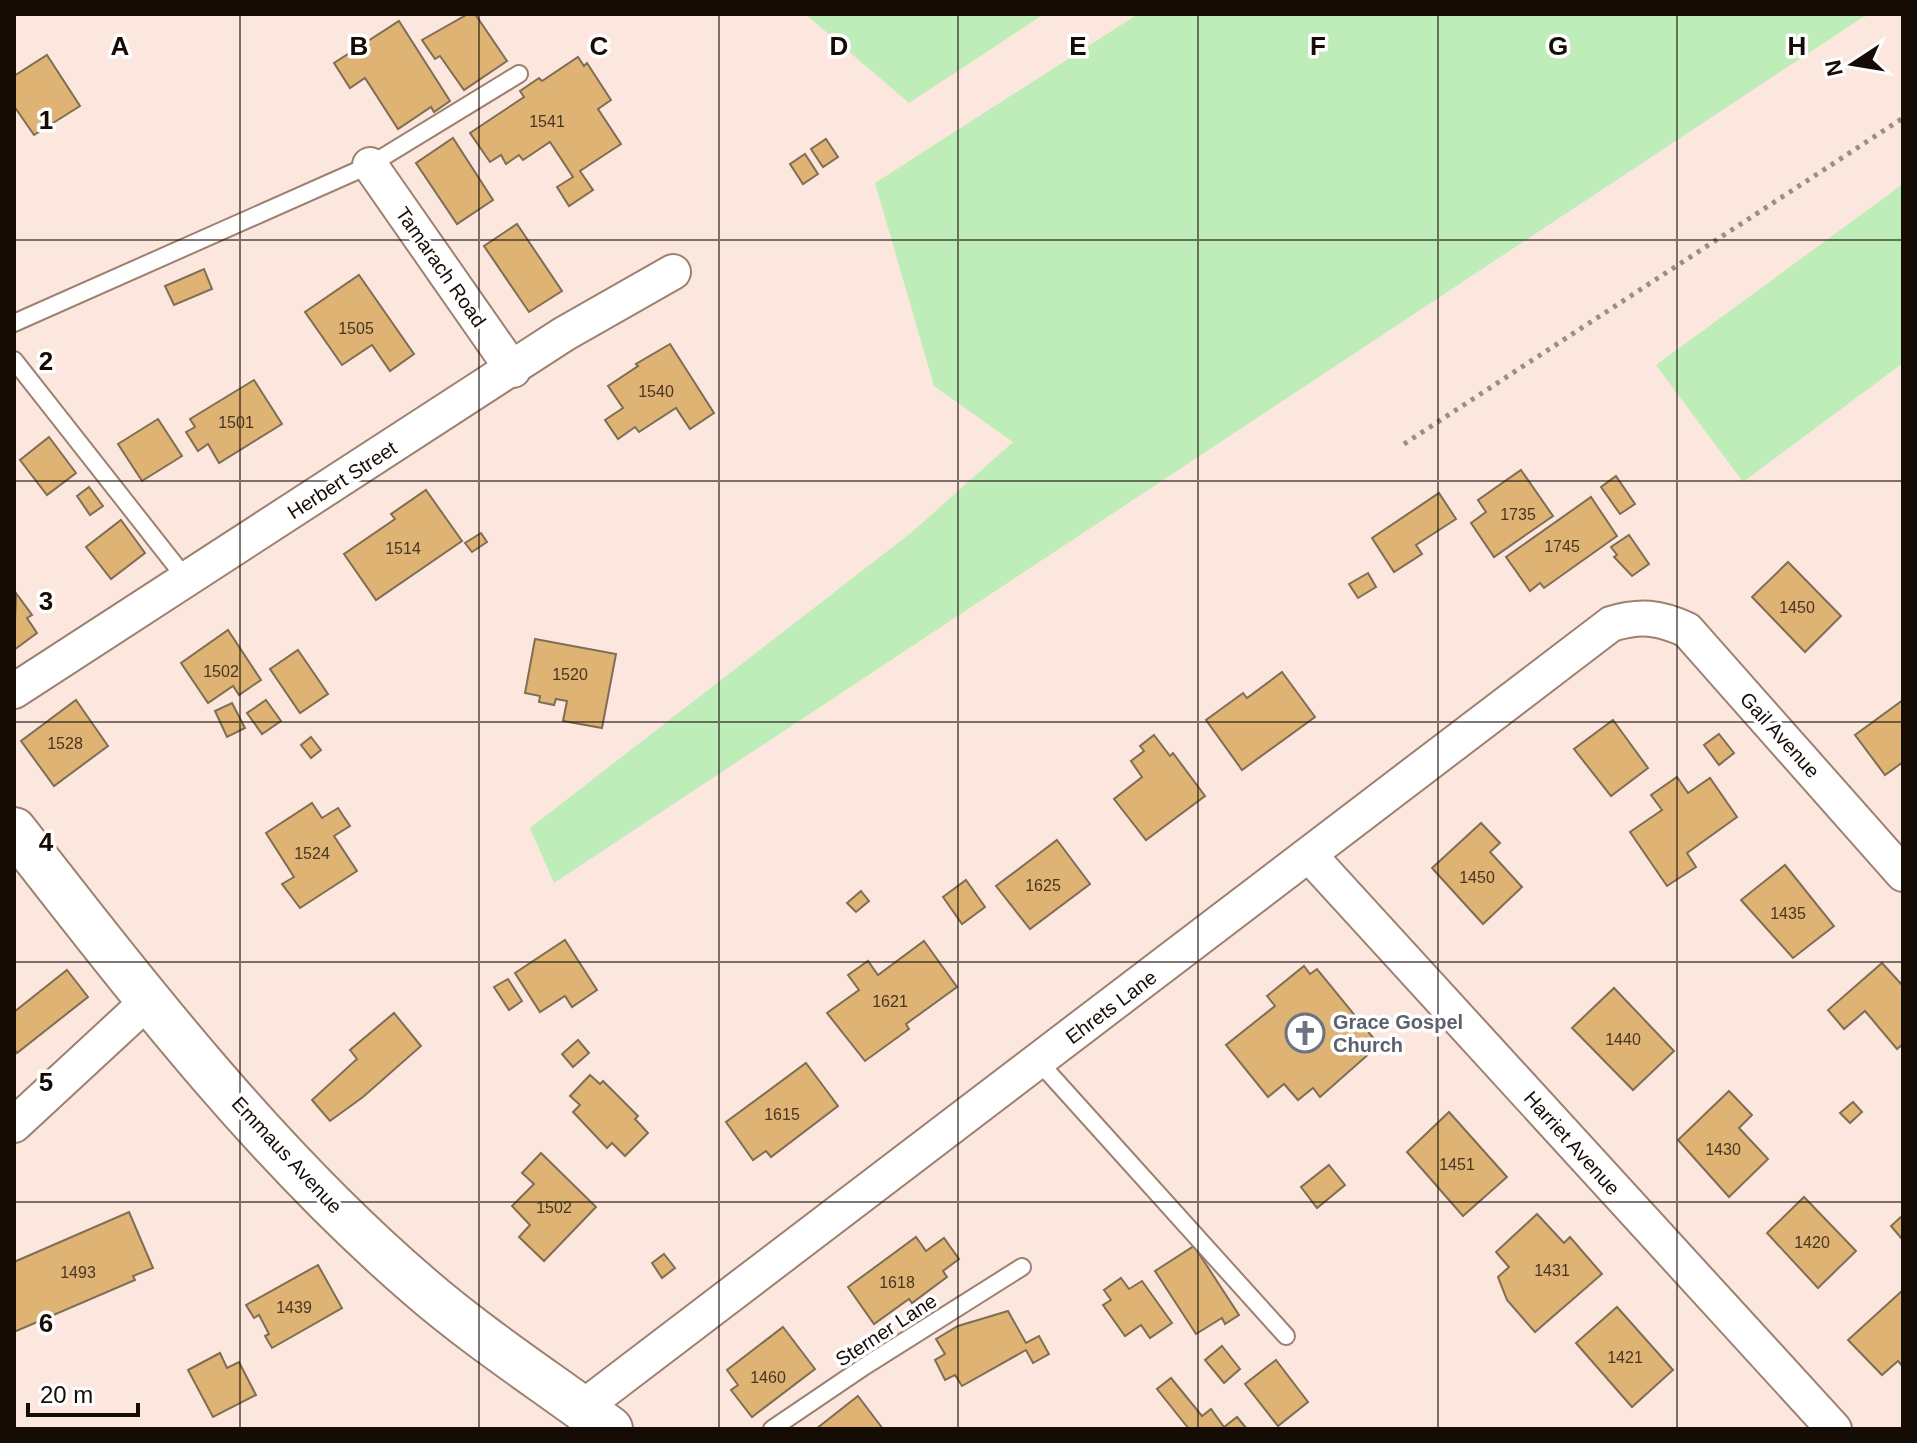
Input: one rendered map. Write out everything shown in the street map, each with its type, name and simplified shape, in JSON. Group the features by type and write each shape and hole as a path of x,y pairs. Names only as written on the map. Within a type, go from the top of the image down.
{"main road":[{"name":"Emmaus Avenue","path":"14,830 148,1001 335,1209 421,1288 515,1361 596,1418"}],"street":[{"name":"Tamarach Road","path":"370,165 513,370"},
{"name":"Herbert Street","path":"14,691 513,370 564,334 673,272"},
{"name":"Ehrets Lane","path":"596,1418 1039,1062 1611,624 1645,617"},
{"name":"Gail Avenue","path":"1645,617 1664,619 1687,630 1903,874"},
{"name":"Harriet Avenue","path":"1310,856 1834,1429"},
{"path":"14,1125 148,1001"}],"lane":[{"path":"14,323 370,165 519,74"},
{"path":"14,360 187,580"},
{"path":"1039,1062 1286,1336"},
{"name":"Sterner Lane","path":"772,1429 1022,1267"}],"path":[{"path":"1404,444 1903,118"}],"green space":[{"path":"805,14 1044,14 909,103"},
{"path":"1138,14 1877,14 1863,17 554,883 530,828 912,532 1013,442 934,386 875,183"},
{"path":"1903,184 1903,363 1743,482 1656,365"}],"building":[{"path":"468,14 475,14 507,61 464,90 440,56 435,59 422,40"},
{"path":"399,21 450,101 434,112 431,107 398,129 365,78 350,88 334,63"},
{"path":"47,55 80,106 34,135 14,106 14,76"},
{"path":"578,57 584,66 587,63 611,100 598,109 621,144 580,171 593,190 569,206 557,187 573,177 550,142 523,160 519,155 506,164 501,155 490,162 470,133 524,97 520,91 539,78 542,81"},
{"path":"453,138 493,200 457,224 416,163"},
{"path":"826,139 838,157 823,167 811,149"},
{"path":"805,154 818,174 803,184 790,164"},
{"path":"517,224 562,291 529,312 484,246"},
{"path":"204,269 212,289 174,305 165,286"},
{"path":"359,275 414,354 390,371 372,345 342,365 305,312"},
{"path":"670,344 714,413 690,429 676,408 639,432 635,427 618,439 605,420 623,408 608,386 638,366 636,364"},
{"path":"254,380 282,424 219,463 208,444 198,451 186,432 195,427 190,419"},
{"path":"158,419 182,456 142,481 118,444"},
{"path":"49,437 76,473 47,495 20,460"},
{"path":"1521,470 1553,516 1494,557 1471,523 1486,512 1478,500"},
{"path":"1616,476 1635,504 1620,514 1601,487"},
{"path":"89,487 103,506 90,515 77,496"},
{"path":"426,490 462,541 376,600 344,554 395,519 391,514"},
{"path":"1439,493 1456,519 1416,545 1422,554 1394,572 1372,538"},
{"path":"1591,497 1617,536 1544,588 1540,583 1530,591 1506,557"},
{"path":"121,520 145,553 111,579 86,547"},
{"path":"481,533 487,542 472,552 465,543"},
{"path":"1629,535 1649,564 1632,576 1614,557 1617,555 1611,547"},
{"path":"1788,562 1841,616 1805,652 1752,597"},
{"path":"1368,573 1376,587 1358,598 1349,584"},
{"path":"16,593 32,615 27,618 37,633 14,650"},
{"path":"228,630 261,680 239,695 233,686 208,703 181,663"},
{"path":"535,639 616,654 602,728 563,721 567,701 556,699 554,705 539,702 540,696 525,693"},
{"path":"298,650 328,694 300,713 270,669"},
{"path":"1282,672 1315,717 1242,770 1206,720 1243,693 1247,698"},
{"path":"76,700 108,746 54,786 21,741"},
{"path":"266,700 281,721 262,734 247,713"},
{"path":"1903,700 1903,762 1885,775 1855,735"},
{"path":"232,703 245,728 227,737 215,711"},
{"path":"1613,720 1648,768 1611,796 1574,749"},
{"path":"1719,734 1734,753 1719,765 1704,745"},
{"path":"1154,735 1170,756 1173,753 1205,796 1146,840 1114,799 1142,777 1131,761 1144,751 1140,746"},
{"path":"311,737 321,750 311,758 301,745"},
{"path":"1677,777 1688,793 1710,778 1737,817 1687,853 1696,867 1667,886 1630,832 1662,810 1651,795"},
{"path":"312,803 322,818 338,808 350,826 334,836 357,871 300,908 282,884 294,877 266,833"},
{"path":"1481,823 1500,843 1490,852 1522,887 1483,924 1432,868"},
{"path":"1057,840 1090,884 1030,929 996,886"},
{"path":"1785,865 1834,926 1793,958 1741,900"},
{"path":"966,880 985,907 962,924 943,897"},
{"path":"861,891 869,901 856,912 847,903"},
{"path":"565,940 597,990 572,1007 565,996 540,1012 515,973"},
{"path":"924,941 957,987 906,1024 909,1029 865,1061 827,1013 859,990 848,975 868,961 878,975"},
{"path":"1882,963 1903,986 1903,1044 1897,1049 1865,1011 1844,1029 1828,1010"},
{"name":"Grace Gospel Church","path":"1304,966 1310,974 1317,969 1379,1045 1320,1097 1313,1088 1298,1100 1284,1084 1268,1097 1226,1045 1275,1006 1267,996"},
{"path":"67,970 88,997 17,1053 14,1049 14,1012"},
{"path":"508,979 522,1001 509,1010 494,987"},
{"path":"1614,988 1674,1051 1633,1090 1572,1028"},
{"path":"394,1013 421,1046 363,1097 330,1121 312,1100 357,1059 350,1050"},
{"path":"578,1040 589,1053 573,1067 562,1054"},
{"path":"806,1063 838,1106 771,1157 766,1151 753,1160 726,1122"},
{"path":"590,1075 600,1084 603,1081 638,1116 635,1119 648,1133 625,1156 612,1143 607,1148 573,1112 580,1105 570,1096"},
{"path":"1729,1091 1752,1115 1739,1128 1768,1159 1729,1197 1678,1140"},
{"path":"1853,1102 1862,1112 1850,1123 1840,1113"},
{"path":"1449,1112 1507,1177 1463,1216 1407,1152"},
{"path":"541,1153 596,1207 544,1261 519,1237 530,1225 512,1206 534,1184 522,1173"},
{"path":"1329,1165 1345,1185 1317,1208 1301,1187"},
{"path":"1804,1197 1856,1251 1818,1288 1767,1233"},
{"path":"129,1212 153,1268 133,1276 135,1280 14,1332 14,1262"},
{"path":"1537,1214 1564,1243 1570,1237 1602,1274 1535,1332 1507,1300 1498,1277 1509,1267 1496,1252"},
{"path":"1903,1215 1903,1238 1902,1239 1891,1226"},
{"path":"916,1237 926,1251 944,1238 959,1259 943,1271 947,1277 912,1303 909,1299 874,1324 848,1287"},
{"path":"1194,1246 1239,1315 1225,1324 1222,1318 1196,1334 1155,1271"},
{"path":"664,1254 675,1268 662,1278 652,1263"},
{"path":"318,1265 342,1308 272,1348 259,1315 254,1318 246,1305"},
{"path":"1121,1278 1129,1289 1142,1281 1172,1323 1150,1338 1141,1325 1125,1336 1103,1305 1111,1300 1104,1290"},
{"path":"1903,1290 1903,1367 1898,1361 1882,1375 1848,1340"},
{"path":"1617,1307 1673,1370 1632,1407 1576,1343"},
{"path":"1008,1311 1026,1343 1039,1336 1049,1354 1033,1363 1026,1350 962,1386 955,1375 945,1380 935,1360 945,1354 936,1339 958,1326"},
{"path":"783,1327 815,1369 752,1417 731,1390 738,1385 727,1370"},
{"path":"1222,1346 1240,1369 1224,1383 1205,1360"},
{"path":"220,1353 227,1368 239,1362 256,1395 213,1417 188,1370"},
{"path":"1276,1360 1308,1402 1278,1426 1245,1384"},
{"path":"1171,1378 1202,1416 1211,1409 1224,1427 1237,1417 1247,1429 1189,1429 1157,1389"},
{"path":"858,1396 883,1429 816,1429"}],"place":[{"name":"Grace Gospel Church","path":"1305,1033"}]}
